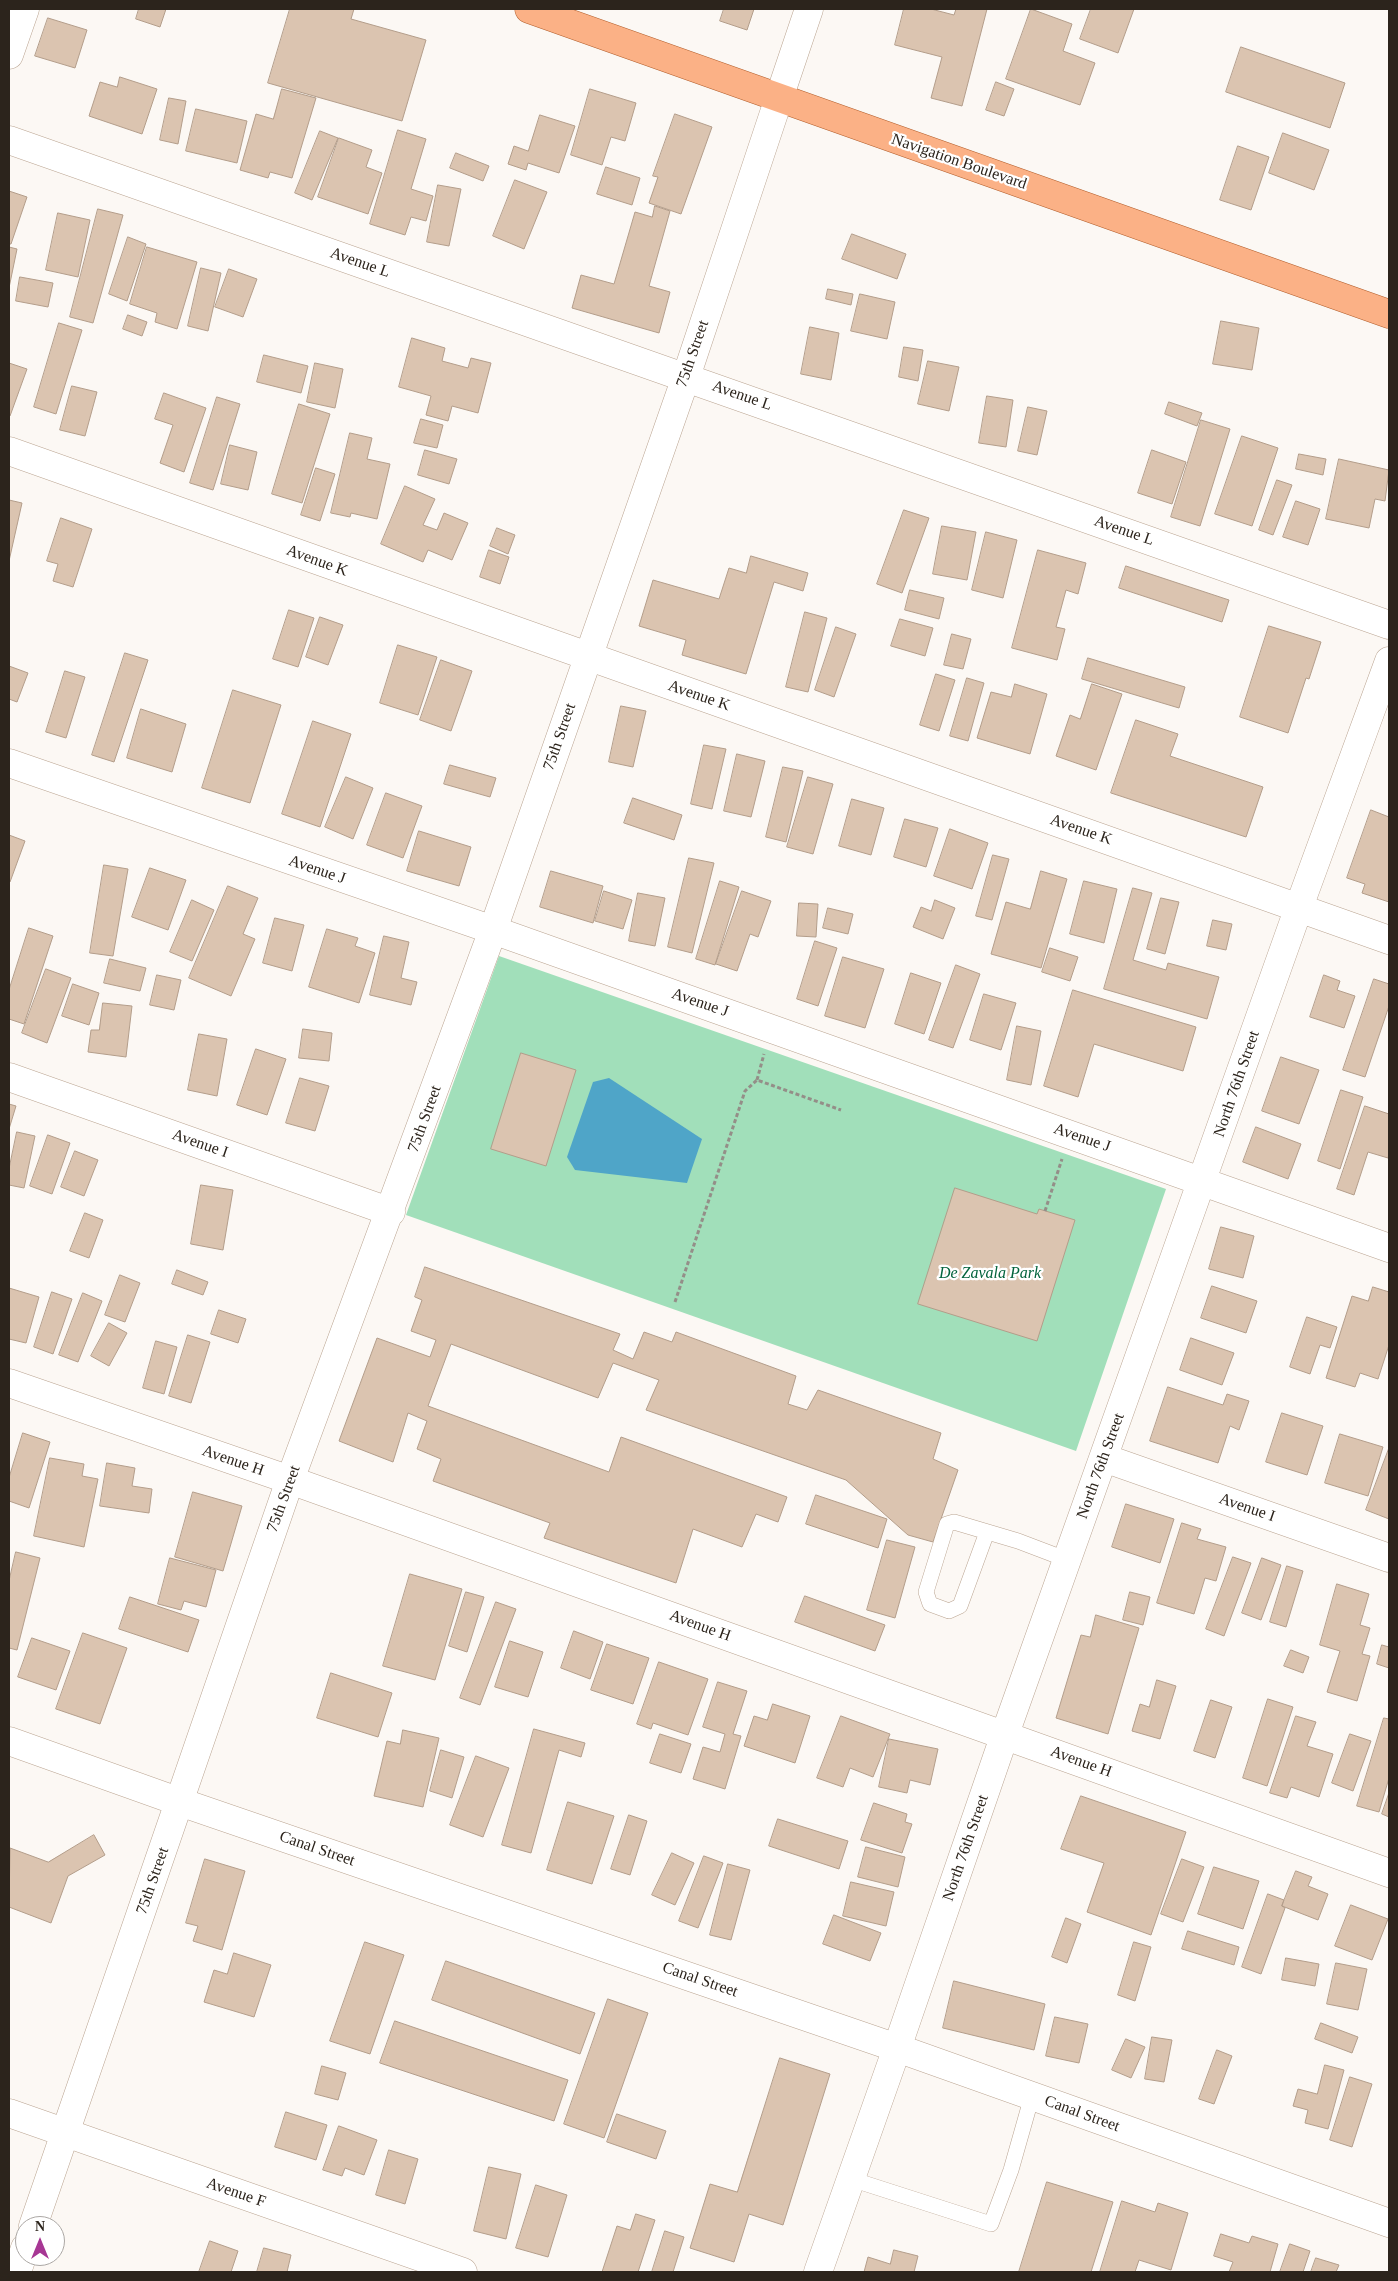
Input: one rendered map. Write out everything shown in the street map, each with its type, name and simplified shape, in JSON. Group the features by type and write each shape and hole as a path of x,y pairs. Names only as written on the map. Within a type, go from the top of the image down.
{"main road":[{"name":"Navigation Boulevard","path":"529,9 1389,314"}],"street":[{"path":"9,55 25,9"},
{"name":"75th Street","path":"36,2216 290,1480 391,1212 493,930 587,656 686,377 809,9"},
{"name":"Avenue L","path":"9,140 1389,625"},
{"name":"Avenue K","path":"9,452 1389,940"},
{"name":"North 76th Street","path":"818,2272 898,2048 1005,1734 1299,907 1389,661"},
{"name":"Avenue J","path":"9,763 493,930 1389,1248"},
{"name":"Avenue I","path":"9,1077 391,1212"},
{"name":"Avenue H","path":"9,1383 290,1480 1005,1734 1389,1873"},
{"name":"Avenue I","path":"1104,1458 1389,1558"},
{"name":"Canal Street","path":"9,1741 180,1802 898,2048 1389,2223"},
{"name":"Avenue F","path":"9,2113 463,2272"}],"lane":[{"path":"987,1532 960,1606 949,1611 930,1604 926,1592 947,1524 954,1522 1018,1541 1068,1560"},
{"path":"851,2179 990,2224 1011,2170 1032,2096"}],"path":[{"path":"675,1302 745,1091 757,1080 840,1110"},
{"path":"1045,1210 1071,1134"}],"green space":[{"name":"De Zavala Park","path":"499,956 1166,1189 1076,1451 406,1215"}],"water":[{"path":"609,1078 702,1139 687,1183 575,1170 567,1157 593,1082"}],"building":[{"path":"139,9 166,9 160,27 136,19"},
{"path":"290,9 354,9 351,19 426,40 402,121 268,83"},
{"path":"724,9 754,9 747,30 720,21"},
{"path":"904,9 931,9 954,15 956,9 987,9 962,106 931,98 942,57 895,45"},
{"path":"1031,9 1072,24 1063,51 1095,63 1080,105 1006,79"},
{"path":"1091,9 1134,9 1118,53 1080,39"},
{"path":"48,18 87,30 75,68 35,56"},
{"path":"1241,47 1345,83 1330,128 1226,92"},
{"path":"120,77 157,89 142,134 89,116 100,82 117,87"},
{"path":"996,82 1014,89 1004,116 986,110"},
{"path":"282,89 316,98 292,178 270,172 268,178 240,170 256,114 273,119"},
{"path":"590,89 636,103 625,141 611,137 602,165 571,155"},
{"path":"169,98 186,101 178,144 160,140"},
{"path":"196,109 247,121 237,163 186,151"},
{"path":"675,114 712,127 681,214 649,203 658,177 653,176"},
{"path":"540,115 575,126 559,173 528,163 526,170 508,164 514,146 528,151"},
{"path":"398,130 426,139 411,189 433,196 426,221 411,217 405,235 370,224"},
{"path":"320,131 338,138 312,200 295,193"},
{"path":"1283,133 1329,150 1314,190 1269,173"},
{"path":"339,138 372,150 366,167 382,173 368,214 318,197"},
{"path":"1238,146 1269,157 1251,210 1220,200"},
{"path":"456,153 489,166 483,181 450,168"},
{"path":"606,167 640,178 632,205 597,194"},
{"path":"515,180 547,192 524,249 493,236"},
{"path":"438,185 461,189 449,246 427,242"},
{"path":"9,191 27,197 11,244 9,244"},
{"path":"655,206 670,211 649,286 670,292 659,333 572,308 581,275 614,284 635,212 652,217"},
{"path":"98,209 123,215 93,323 70,317"},
{"path":"58,213 90,220 78,277 46,270"},
{"path":"852,234 906,254 897,279 842,259"},
{"path":"128,237 146,244 127,301 109,294"},
{"path":"9,247 17,249 9,288"},
{"path":"147,247 197,262 177,329 155,322 157,313 130,304"},
{"path":"201,268 221,273 208,331 188,326"},
{"path":"229,269 257,279 243,317 215,307"},
{"path":"20,277 53,283 48,307 16,301"},
{"path":"828,289 853,294 851,305 826,299"},
{"path":"860,294 895,302 887,339 851,331"},
{"path":"128,315 147,322 142,336 123,329"},
{"path":"1221,321 1259,328 1252,370 1213,364"},
{"path":"59,323 82,330 56,414 34,407"},
{"path":"810,327 839,333 831,380 801,374"},
{"path":"412,338 445,348 442,361 468,368 471,358 491,363 478,413 452,406 448,421 426,415 431,396 399,387"},
{"path":"904,347 923,350 918,381 899,377"},
{"path":"264,355 308,366 301,393 257,382"},
{"path":"928,361 959,367 949,411 918,404"},
{"path":"9,363 27,369 10,416 9,416"},
{"path":"315,363 343,369 335,408 307,402"},
{"path":"72,386 97,392 85,436 60,430"},
{"path":"164,393 206,408 184,472 160,463 173,425 155,419"},
{"path":"987,396 1013,400 1006,447 979,443"},
{"path":"217,397 240,404 213,490 190,483"},
{"path":"1169,402 1202,413 1197,426 1165,414"},
{"path":"299,404 330,414 302,503 272,494"},
{"path":"1028,407 1047,411 1037,455 1018,451"},
{"path":"421,419 443,425 437,448 414,443"},
{"path":"1201,420 1230,429 1200,526 1171,517"},
{"path":"350,433 372,438 367,459 390,464 377,519 351,513 350,517 331,513"},
{"path":"1242,436 1278,448 1252,526 1215,514"},
{"path":"230,445 257,452 248,490 221,484"},
{"path":"425,450 457,459 449,484 418,475"},
{"path":"1152,450 1186,462 1172,504 1138,493"},
{"path":"1299,454 1326,459 1323,475 1296,469"},
{"path":"1339,459 1389,470 1385,501 1375,499 1369,528 1326,519"},
{"path":"316,468 335,474 320,521 301,515"},
{"path":"1277,480 1292,485 1273,535 1259,530"},
{"path":"405,486 435,499 423,525 437,530 444,513 468,523 452,560 428,550 423,562 381,544"},
{"path":"9,500 22,503 9,561"},
{"path":"1296,501 1320,509 1308,545 1283,537"},
{"path":"904,510 929,518 902,593 877,584"},
{"path":"61,518 92,529 73,587 53,581 58,564 47,561"},
{"path":"942,526 976,532 967,580 933,574"},
{"path":"497,528 515,535 508,554 490,546"},
{"path":"986,532 1017,540 1003,598 972,590"},
{"path":"489,550 509,557 500,584 480,577"},
{"path":"1038,550 1086,563 1078,594 1066,590 1056,627 1065,629 1057,660 1012,648"},
{"path":"751,556 808,573 803,591 774,582 746,674 682,655 686,640 639,626 653,580 719,599 729,568 746,573"},
{"path":"1126,566 1229,600 1222,622 1119,588"},
{"path":"910,590 944,598 939,619 905,610"},
{"path":"289,610 314,618 298,667 273,659"},
{"path":"805,612 827,618 808,692 786,687"},
{"path":"320,617 343,625 328,665 306,657"},
{"path":"900,619 933,628 925,656 891,646"},
{"path":"1269,626 1321,642 1309,679 1306,678 1288,733 1240,717"},
{"path":"836,627 856,634 834,697 815,690"},
{"path":"952,634 971,639 963,669 944,665"},
{"path":"398,645 437,657 418,715 380,703"},
{"path":"125,653 148,660 114,762 92,755"},
{"path":"1088,658 1185,687 1179,708 1082,679"},
{"path":"441,660 472,671 451,731 420,720"},
{"path":"9,666 28,673 17,702 9,699"},
{"path":"65,671 85,677 66,738 46,732"},
{"path":"936,674 955,680 939,731 920,725"},
{"path":"967,678 984,683 968,741 950,736"},
{"path":"1015,684 1047,694 1030,754 977,738 991,692 1011,697"},
{"path":"1092,684 1122,694 1096,770 1056,756 1070,715 1080,719"},
{"path":"233,690 281,705 250,803 202,788"},
{"path":"621,706 646,711 633,767 609,762"},
{"path":"141,709 186,724 172,772 127,758"},
{"path":"1136,720 1178,734 1170,756 1263,787 1246,837 1111,793"},
{"path":"313,721 351,734 320,827 282,814"},
{"path":"704,745 726,749 712,809 691,804"},
{"path":"737,754 765,761 751,817 724,811"},
{"path":"450,765 496,778 490,797 444,784"},
{"path":"783,767 803,771 786,842 766,837"},
{"path":"346,777 373,788 353,839 325,827"},
{"path":"808,777 833,784 813,854 787,847"},
{"path":"386,793 422,806 403,858 367,845"},
{"path":"633,798 682,815 674,840 624,823"},
{"path":"852,799 884,808 871,855 839,846"},
{"path":"1371,810 1389,817 1389,902 1362,893 1365,884 1347,878"},
{"path":"905,819 938,828 926,867 894,857"},
{"path":"950,829 988,843 972,889 934,876"},
{"path":"419,831 471,847 459,886 407,871"},
{"path":"9,835 25,841 10,882 9,882"},
{"path":"993,855 1009,859 992,920 976,916"},
{"path":"689,858 714,863 692,953 668,947"},
{"path":"104,865 128,869 113,956 90,953"},
{"path":"150,868 186,880 168,930 132,917"},
{"path":"551,871 603,886 593,923 540,907"},
{"path":"1041,871 1067,879 1041,968 991,954 1006,902 1030,909"},
{"path":"720,881 739,887 715,965 696,959"},
{"path":"1084,881 1117,889 1104,943 1070,934"},
{"path":"228,886 258,898 243,934 255,939 231,996 189,978"},
{"path":"1133,888 1152,893 1133,960 1166,970 1168,963 1219,977 1207,1019 1104,989"},
{"path":"604,891 632,900 623,929 595,921"},
{"path":"742,891 771,901 758,937 750,934 737,971 716,964"},
{"path":"638,893 665,898 655,946 629,941"},
{"path":"1161,898 1179,902 1165,954 1147,949"},
{"path":"192,900 214,910 192,961 170,952"},
{"path":"935,900 955,908 943,939 913,927 921,907 931,911"},
{"path":"799,903 818,904 816,937 797,936"},
{"path":"828,908 853,914 848,934 823,928"},
{"path":"275,918 304,925 292,971 263,963"},
{"path":"1213,920 1232,924 1226,950 1207,946"},
{"path":"29,928 53,936 24,1024 9,1019 9,990"},
{"path":"327,929 358,938 355,946 375,953 359,1003 309,987"},
{"path":"384,936 409,942 401,978 417,982 411,1005 370,995"},
{"path":"815,941 837,948 818,1006 797,999"},
{"path":"1050,948 1078,957 1070,981 1042,972"},
{"path":"843,957 884,969 865,1028 825,1016"},
{"path":"110,959 146,968 140,991 104,983"},
{"path":"956,965 980,974 953,1048 929,1040"},
{"path":"46,969 71,978 47,1043 22,1033"},
{"path":"911,973 941,983 924,1034 895,1024"},
{"path":"157,975 181,980 174,1010 150,1005"},
{"path":"1324,975 1340,981 1337,990 1355,996 1344,1028 1310,1017"},
{"path":"1374,979 1389,984 1389,1006 1365,1077 1343,1070"},
{"path":"73,984 99,993 89,1025 62,1016"},
{"path":"1073,990 1196,1027 1183,1071 1094,1044 1078,1097 1044,1086"},
{"path":"984,994 1016,1003 1001,1050 970,1040"},
{"path":"103,1003 132,1006 126,1057 88,1052 91,1030 99,1030"},
{"path":"1017,1026 1041,1031 1031,1085 1007,1080"},
{"path":"303,1029 332,1033 329,1061 299,1058"},
{"path":"199,1034 227,1039 217,1096 188,1090"},
{"path":"256,1049 286,1059 267,1115 237,1105"},
{"path":"521,1053 576,1070 546,1166 491,1149"},
{"path":"1281,1057 1319,1070 1299,1124 1262,1111"},
{"path":"300,1078 329,1086 315,1131 286,1123"},
{"path":"1341,1090 1363,1097 1340,1169 1318,1161"},
{"path":"9,1104 16,1106 9,1129"},
{"path":"1365,1106 1389,1114 1389,1154 1388,1158 1368,1152 1354,1195 1337,1189"},
{"path":"1256,1127 1301,1144 1288,1179 1243,1162"},
{"path":"17,1132 35,1136 24,1188 9,1185 9,1169"},
{"path":"48,1135 70,1143 52,1194 30,1186"},
{"path":"75,1151 98,1160 84,1196 61,1187"},
{"path":"201,1185 233,1190 223,1250 191,1244"},
{"path":"955,1188 1037,1214 1039,1209 1075,1220 1037,1341 918,1304"},
{"path":"85,1213 103,1220 89,1258 70,1251"},
{"path":"1221,1227 1254,1236 1243,1278 1209,1269"},
{"path":"425,1267 620,1334 613,1350 633,1359 644,1332 672,1342 676,1332 796,1376 788,1404 807,1410 818,1390 941,1433 933,1459 958,1470 933,1542 908,1535 846,1480 646,1410 659,1380 613,1363 598,1398 451,1344 428,1406 609,1472 621,1437 787,1497 778,1522 756,1514 742,1547 693,1529 676,1583 544,1538 550,1523 433,1481 441,1459 417,1449 427,1421 408,1413 393,1462 339,1441 377,1338 430,1357 436,1340 411,1331 422,1300 415,1297"},
{"path":"177,1270 208,1282 203,1295 172,1284"},
{"path":"120,1275 140,1283 125,1322 105,1315"},
{"path":"1212,1286 1257,1301 1246,1333 1201,1318"},
{"path":"1373,1287 1389,1292 1389,1345 1378,1379 1360,1373 1355,1387 1326,1378 1352,1296 1368,1301"},
{"path":"9,1288 39,1297 26,1343 9,1339"},
{"path":"52,1292 72,1299 53,1354 34,1347"},
{"path":"83,1293 102,1301 78,1362 59,1355"},
{"path":"219,1310 246,1319 238,1343 211,1334"},
{"path":"1307,1317 1337,1327 1330,1348 1320,1345 1310,1374 1290,1367"},
{"path":"109,1323 127,1333 109,1366 91,1356"},
{"path":"188,1335 210,1342 191,1403 169,1396"},
{"path":"1191,1338 1234,1353 1222,1385 1180,1370"},
{"path":"156,1341 177,1347 164,1394 143,1388"},
{"path":"1168,1387 1223,1405 1227,1394 1249,1401 1239,1430 1230,1426 1218,1463 1150,1441"},
{"path":"1282,1413 1323,1426 1307,1475 1266,1462"},
{"path":"23,1433 50,1442 29,1508 9,1501 9,1478"},
{"path":"1340,1434 1383,1447 1368,1496 1325,1483"},
{"path":"1389,1448 1389,1519 1366,1510"},
{"path":"50,1458 84,1464 82,1476 98,1479 84,1547 34,1536"},
{"path":"107,1463 135,1468 132,1486 152,1489 149,1513 100,1506"},
{"path":"193,1492 242,1506 223,1571 175,1557"},
{"path":"816,1495 887,1519 878,1548 806,1524"},
{"path":"1126,1504 1174,1519 1160,1563 1112,1547"},
{"path":"1182,1523 1201,1529 1197,1539 1226,1547 1216,1581 1205,1578 1194,1614 1157,1603"},
{"path":"887,1540 915,1547 895,1618 867,1610"},
{"path":"16,1552 40,1558 17,1650 9,1648 9,1581"},
{"path":"1233,1557 1251,1563 1224,1636 1206,1629"},
{"path":"170,1558 216,1570 206,1607 184,1601 181,1610 158,1604"},
{"path":"1262,1558 1281,1565 1261,1620 1242,1613"},
{"path":"1287,1566 1303,1571 1286,1627 1270,1622"},
{"path":"410,1574 462,1589 435,1680 383,1666"},
{"path":"1337,1584 1369,1594 1360,1625 1370,1628 1362,1654 1370,1656 1357,1701 1327,1692 1340,1651 1320,1645"},
{"path":"466,1592 484,1597 467,1652 449,1646"},
{"path":"1130,1592 1150,1597 1143,1625 1123,1620"},
{"path":"805,1596 885,1625 875,1651 795,1622"},
{"path":"130,1597 199,1620 188,1652 119,1629"},
{"path":"496,1602 516,1609 480,1705 460,1698"},
{"path":"1096,1615 1139,1628 1108,1734 1056,1718 1081,1635 1090,1637"},
{"path":"574,1631 603,1642 590,1679 561,1668"},
{"path":"83,1633 127,1648 100,1724 56,1709"},
{"path":"32,1638 70,1651 56,1690 18,1677"},
{"path":"510,1641 543,1652 528,1697 495,1687"},
{"path":"607,1644 649,1658 633,1704 591,1690"},
{"path":"1382,1645 1389,1647 1389,1668 1377,1664"},
{"path":"1291,1650 1309,1657 1303,1673 1284,1666"},
{"path":"659,1662 708,1679 688,1735 653,1723 651,1729 637,1724"},
{"path":"331,1673 392,1693 378,1737 317,1718"},
{"path":"1157,1680 1176,1686 1160,1739 1132,1731 1140,1704 1149,1707"},
{"path":"718,1682 747,1691 733,1734 741,1736 725,1789 693,1779 703,1747 720,1752 725,1734 703,1727"},
{"path":"1268,1699 1293,1707 1267,1786 1243,1778"},
{"path":"1211,1700 1232,1707 1215,1758 1194,1751"},
{"path":"773,1704 810,1716 795,1763 744,1746 754,1716 767,1720"},
{"path":"841,1716 890,1734 873,1777 850,1768 843,1787 817,1778"},
{"path":"1296,1716 1316,1722 1307,1746 1333,1754 1319,1797 1291,1787 1287,1798 1270,1793"},
{"path":"1384,1718 1389,1719 1389,1778 1379,1812 1357,1806"},
{"path":"534,1729 585,1743 581,1757 559,1750 531,1853 502,1845"},
{"path":"403,1730 439,1738 423,1807 374,1796 387,1741 400,1744"},
{"path":"660,1734 691,1744 681,1773 650,1763"},
{"path":"1350,1734 1371,1741 1353,1791 1332,1783"},
{"path":"889,1739 938,1749 930,1785 910,1780 907,1793 879,1787"},
{"path":"441,1750 464,1757 452,1798 430,1791"},
{"path":"476,1756 509,1768 483,1837 450,1825"},
{"path":"1389,1793 1389,1817 1382,1814"},
{"path":"1081,1796 1186,1832 1151,1935 1087,1912 1104,1863 1061,1849"},
{"path":"568,1802 614,1816 592,1884 547,1870"},
{"path":"874,1803 907,1814 905,1822 912,1824 902,1853 861,1840"},
{"path":"629,1815 647,1821 630,1875 611,1869"},
{"path":"778,1819 848,1841 839,1869 769,1846"},
{"path":"94,1835 105,1855 68,1876 51,1923 9,1907 10,1848 48,1862"},
{"path":"866,1847 905,1857 898,1887 858,1877"},
{"path":"672,1853 694,1863 675,1905 652,1895"},
{"path":"704,1856 723,1863 698,1928 679,1921"},
{"path":"205,1859 245,1871 222,1950 193,1941 198,1926 186,1923"},
{"path":"1182,1859 1204,1867 1183,1922 1161,1914"},
{"path":"728,1864 750,1870 731,1940 710,1935"},
{"path":"1214,1867 1259,1881 1243,1929 1198,1914"},
{"path":"1296,1871 1312,1877 1308,1886 1328,1894 1318,1920 1282,1906"},
{"path":"851,1882 894,1892 886,1926 843,1916"},
{"path":"1268,1894 1284,1900 1282,1906 1285,1908 1261,1974 1242,1967"},
{"path":"1351,1905 1388,1919 1372,1960 1335,1946"},
{"path":"834,1915 881,1933 870,1961 823,1944"},
{"path":"1066,1918 1081,1924 1067,1963 1052,1957"},
{"path":"1188,1931 1239,1947 1234,1965 1182,1949"},
{"path":"365,1942 404,1955 370,2054 330,2041"},
{"path":"1134,1942 1151,1947 1135,2001 1118,1995"},
{"path":"234,1953 271,1965 254,2017 204,2002 214,1970 227,1974"},
{"path":"1286,1958 1319,1964 1315,1986 1282,1980"},
{"path":"446,1961 595,2013 580,2054 432,2000"},
{"path":"1336,1963 1367,1969 1358,2010 1327,2004"},
{"path":"954,1981 1045,2004 1034,2050 943,2028"},
{"path":"608,1999 648,2013 604,2138 564,2124"},
{"path":"1055,2017 1088,2024 1079,2063 1046,2056"},
{"path":"395,2021 568,2080 554,2121 380,2063"},
{"path":"1321,2023 1358,2037 1352,2053 1315,2039"},
{"path":"1152,2037 1172,2040 1164,2082 1145,2079"},
{"path":"1126,2039 1145,2047 1131,2078 1112,2070"},
{"path":"1217,2050 1232,2056 1214,2104 1199,2099"},
{"path":"780,2058 830,2074 783,2225 749,2214 734,2262 690,2248 710,2184 737,2192"},
{"path":"1325,2065 1344,2070 1328,2129 1305,2123 1308,2110 1293,2106 1298,2089 1317,2094"},
{"path":"322,2066 346,2073 338,2100 315,2094"},
{"path":"1350,2077 1372,2084 1352,2147 1330,2140"},
{"path":"286,2112 327,2125 316,2160 275,2147"},
{"path":"617,2114 666,2131 656,2159 607,2142"},
{"path":"339,2126 377,2140 364,2175 345,2168 342,2176 323,2170"},
{"path":"389,2150 418,2159 405,2204 376,2195"},
{"path":"489,2167 521,2174 506,2239 474,2231"},
{"path":"1047,2182 1113,2202 1091,2272 1019,2272"},
{"path":"536,2185 567,2195 548,2257 516,2248"},
{"path":"1122,2201 1155,2212 1158,2203 1188,2213 1171,2270 1139,2260 1135,2272 1100,2272"},
{"path":"636,2214 655,2220 638,2272 602,2272 617,2226 630,2230"},
{"path":"665,2231 684,2237 673,2272 652,2272"},
{"path":"1221,2234 1249,2243 1252,2236 1278,2244 1270,2272 1229,2272 1233,2262 1214,2256"},
{"path":"210,2241 238,2251 231,2272 199,2272"},
{"path":"1290,2244 1310,2251 1303,2272 1280,2272"},
{"path":"264,2248 291,2255 287,2272 257,2272"},
{"path":"894,2250 918,2256 914,2272 864,2272 868,2257 890,2264"},
{"path":"1316,2258 1339,2265 1336,2272 1311,2272"}]}
